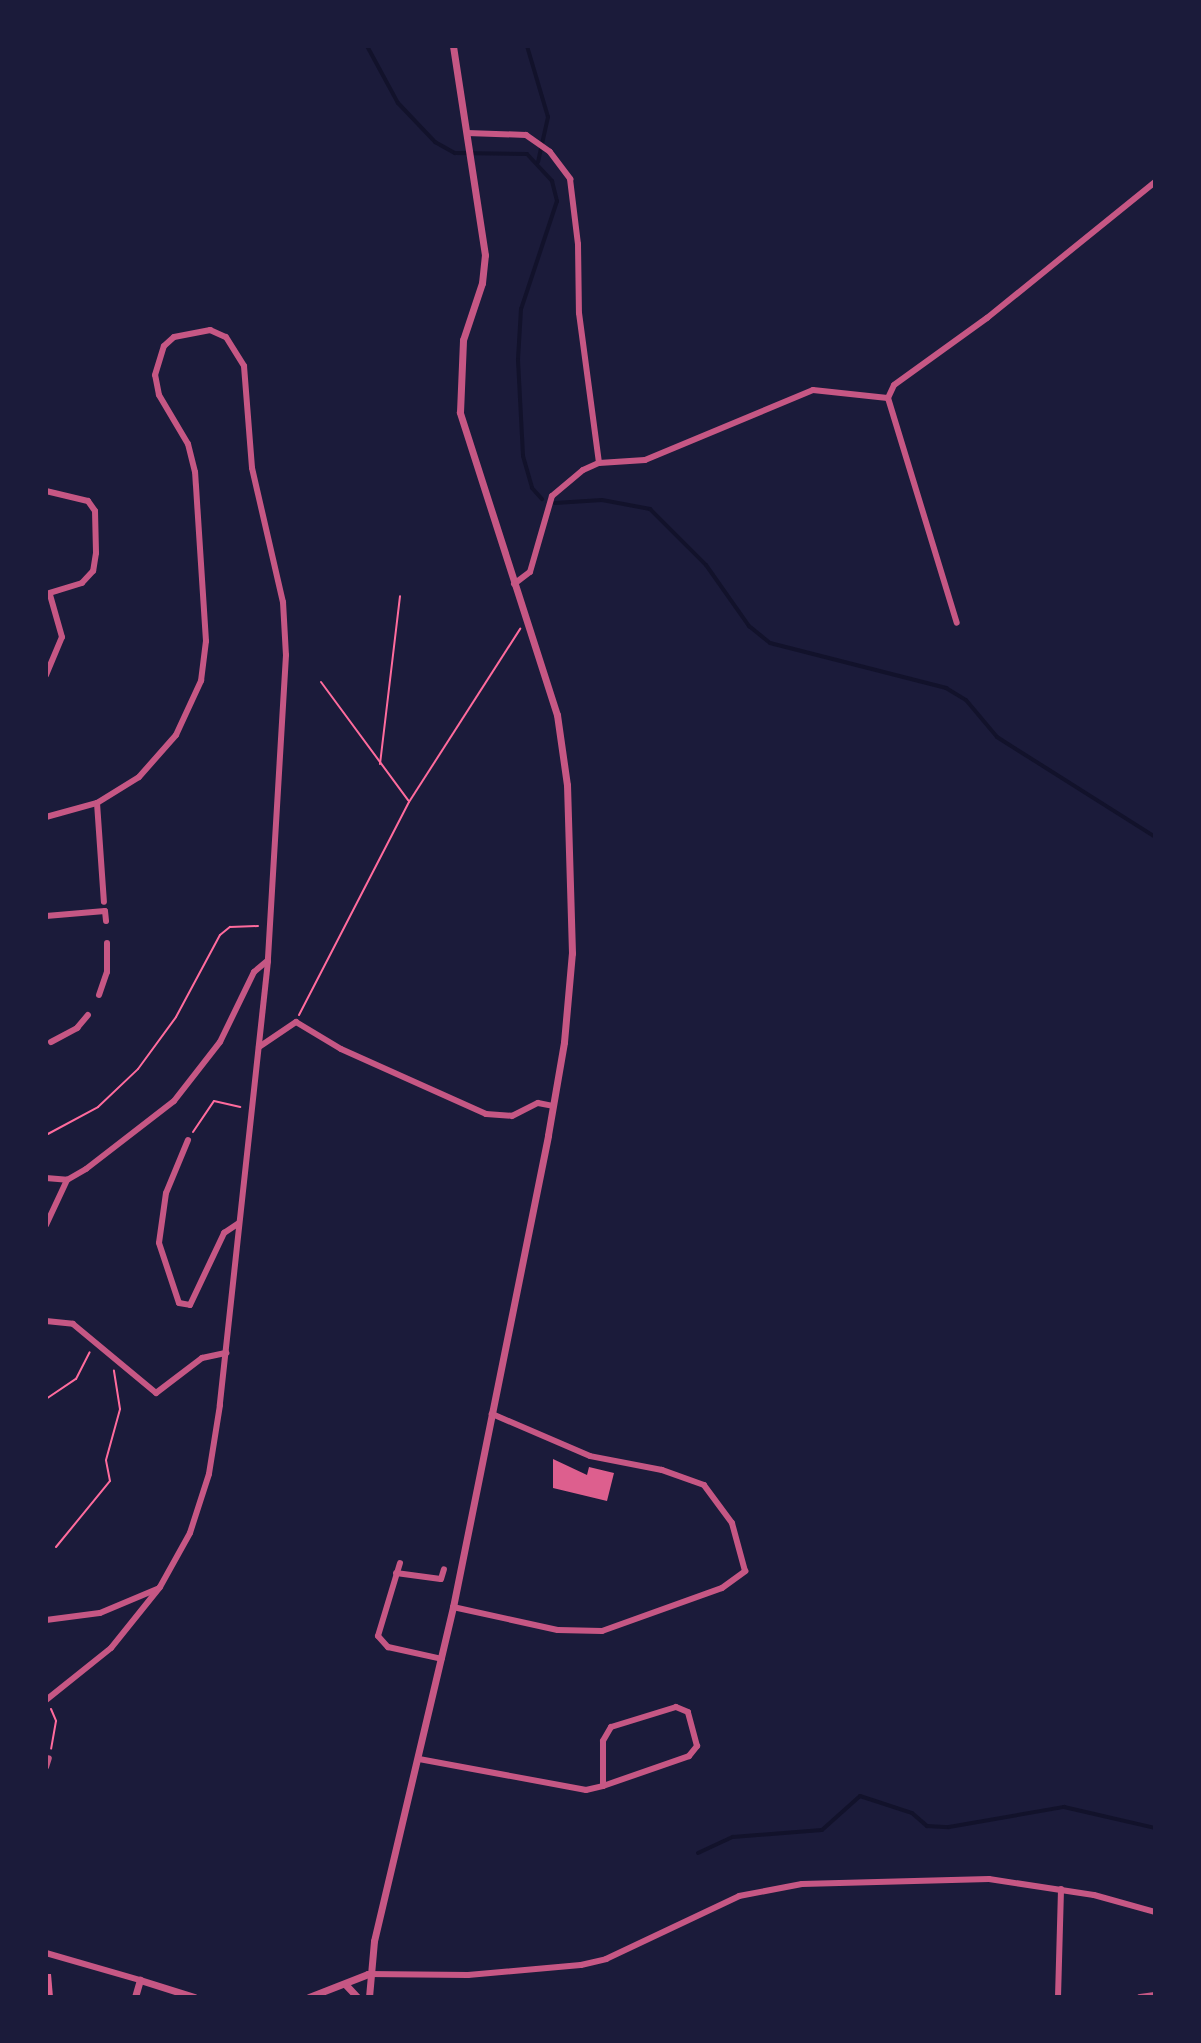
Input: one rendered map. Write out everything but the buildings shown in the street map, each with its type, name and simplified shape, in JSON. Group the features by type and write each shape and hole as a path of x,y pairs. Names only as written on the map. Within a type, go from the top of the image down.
{"street":[{"path":"369,1997 368,1974 442,1659 553,1106 572,953 567,785 557,715 460,412 463,340 482,283 485,255 453,46"},
{"path":"467,133 526,135 550,152 570,179 579,313 599,463"},
{"path":"957,623 888,398 894,385 987,318 1155,182"},
{"path":"46,817 97,803 160,757 191,709 201,681 206,641 195,472 188,444 159,395 155,375 164,346 174,337 210,330 236,349 244,366 252,468 283,602 284,710 268,961 226,1353 209,1474 190,1533 160,1587 111,1648 46,1700"},
{"path":"514,584 530,572 552,496 599,463 645,460 813,390 888,398"},
{"path":"46,491 83,497 92,506 93,571 82,583 48,595 62,637 46,675"},
{"path":"97,803 104,902"},
{"path":"46,916 105,911 106,921"},
{"path":"99,995 107,972 107,943"},
{"path":"46,1225 67,1180 152,1121 191,1083 220,1042 254,972 268,961"},
{"path":"51,1042 77,1028 88,1015"},
{"path":"259,1047 296,1022 341,1049 486,1114 512,1116 538,1103 553,1106"},
{"path":"188,1140 166,1193 159,1243 179,1303 190,1305 224,1233 239,1223"},
{"path":"46,1178 67,1180"},
{"path":"46,1321 73,1324 156,1393 202,1358 226,1353"},
{"path":"453,1607 558,1630 602,1631 722,1588 745,1571 732,1523 704,1485 662,1470 590,1456 492,1414"},
{"path":"400,1563 378,1636 388,1647 442,1659"},
{"path":"396,1573 441,1579 444,1569"},
{"path":"46,1620 100,1613 160,1587"},
{"path":"419,1759 575,1790 603,1786 693,1754 697,1743 688,1712 676,1707 611,1727 603,1741 603,1786"},
{"path":"46,1767 49,1758"},
{"path":"309,1997 368,1974 468,1975 581,1965 606,1959 729,1901 772,1887 966,1878 1061,1889 1155,1912"},
{"path":"1058,1997 1061,1889"},
{"path":"46,1953 194,1997"},
{"path":"135,1997 140,1980"},
{"path":"345,1984 357,1997"},
{"path":"1140,1997 1155,1995"}],"path":[{"path":"380,764 400,596"},
{"path":"296,1022 409,802 525,621"},
{"path":"321,682 409,802"},
{"path":"46,1135 98,1107 138,1069 176,1017 220,935 230,927 258,926"},
{"path":"188,1140 214,1101 240,1107"},
{"path":"46,1399 76,1379 94,1344"},
{"path":"56,1547 110,1481 106,1460 120,1409 112,1378 116,1361"},
{"path":"49,1758 56,1721 50,1708"}],"waterway":[{"path":"367,46 398,103 435,142 455,153 527,154 552,181 557,201 521,309 518,360 523,456 532,488 542,499"},
{"path":"527,46 548,117 538,162"},
{"path":"555,503 602,500 650,509 706,565 749,626 770,643 946,688 966,700 997,737 1155,837"},
{"path":"698,1853 733,1837 822,1830 860,1796 912,1813 927,1826 949,1827 1064,1807 1155,1828"}]}
